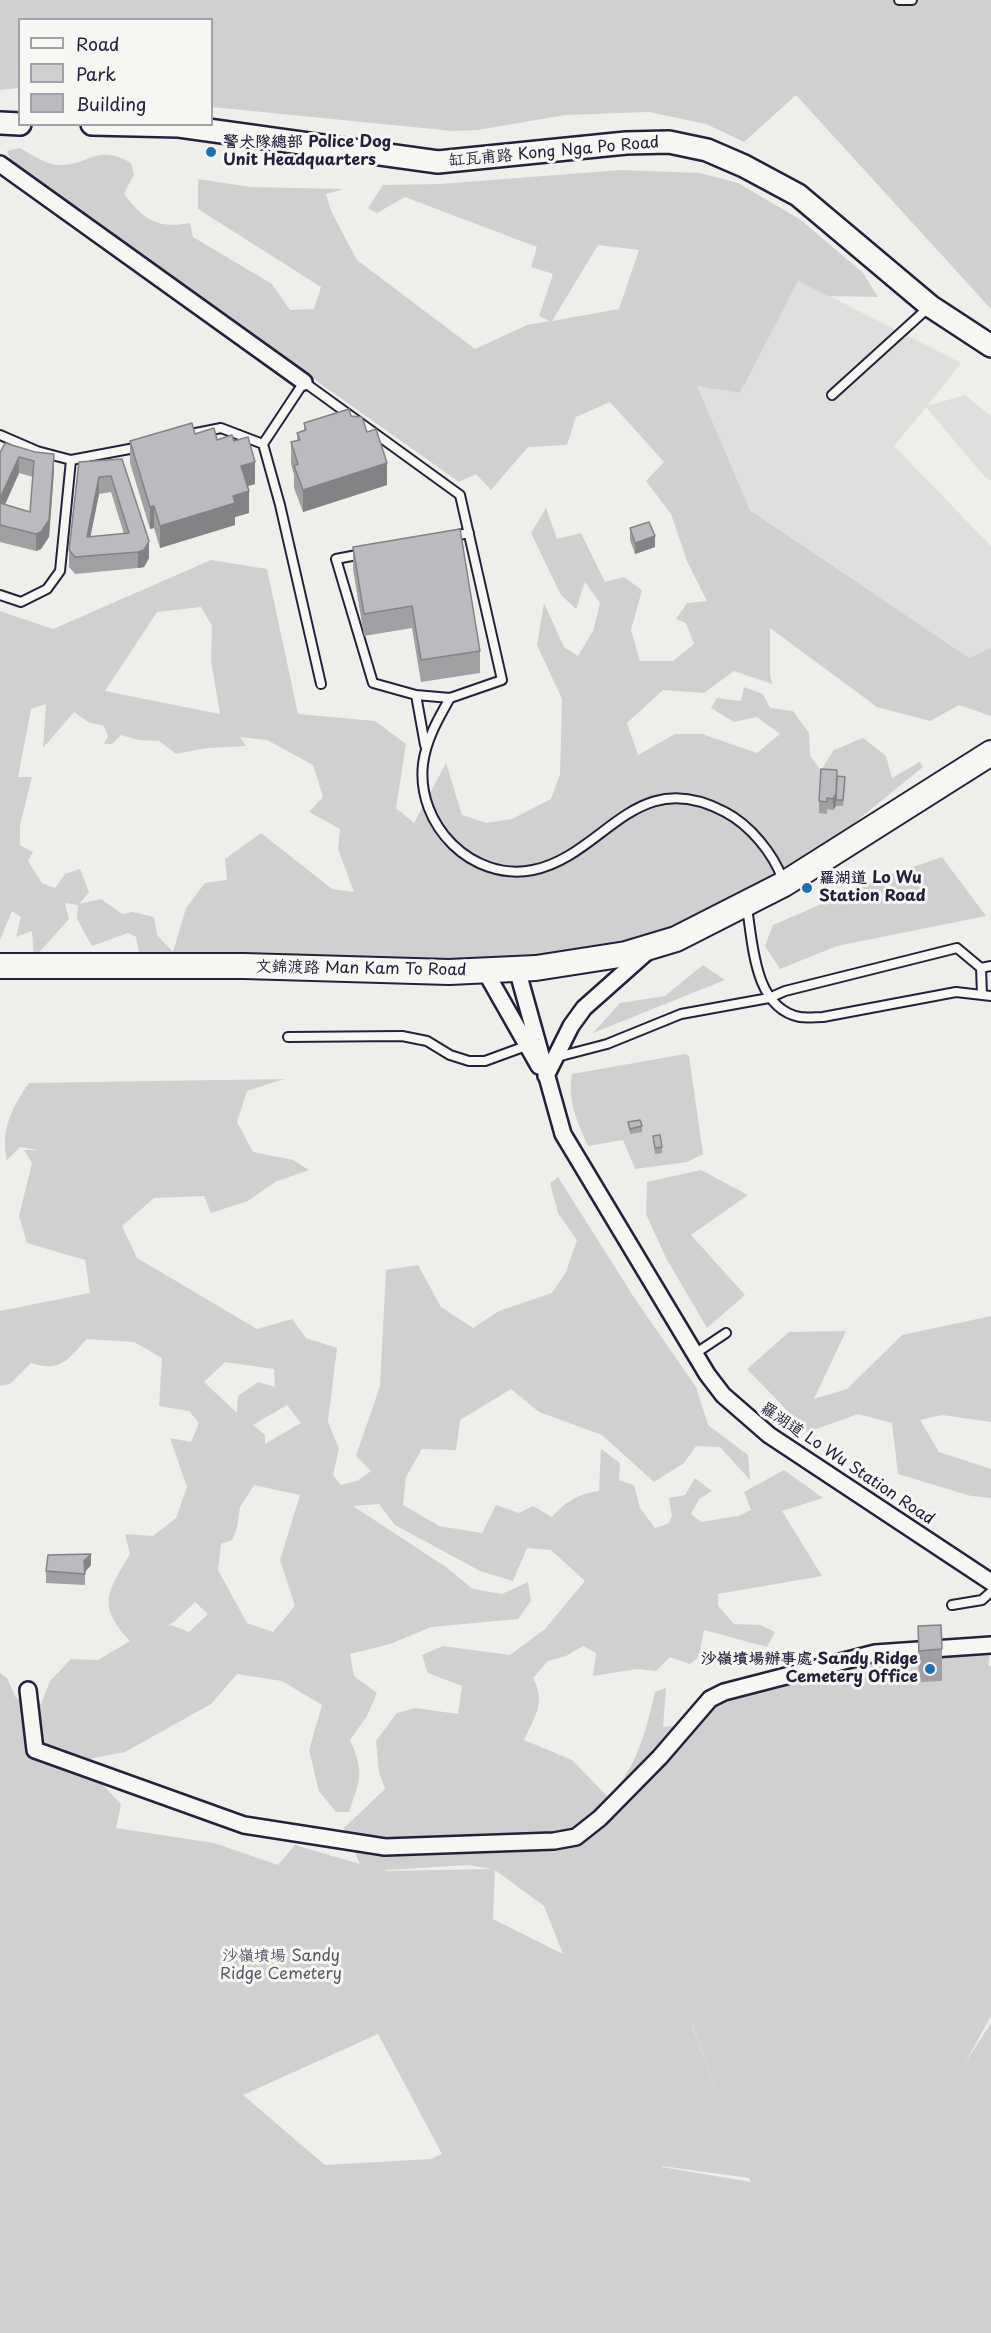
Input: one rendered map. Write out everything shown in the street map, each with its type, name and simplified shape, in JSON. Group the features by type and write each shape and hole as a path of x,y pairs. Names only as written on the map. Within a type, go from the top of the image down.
{"main road":[{"name":"文錦渡路 Man Kam To Road","path":"0,966 152,965 386,972 485,971 517,969 626,954 676,939 784,884 991,753"}],"street":[{"path":"0,123 18,123"},
{"name":"缸瓦甫路 Kong Nga Po Road","path":"179,126 438,162 626,143 669,142 707,150 744,166 798,195 930,306 991,346"},
{"path":"0,164 304,382"},
{"path":"546,1076 584,1008 654,946"},
{"name":"羅湖道 Lo Wu Station Road","path":"517,969 563,1134 693,1354 723,1395 769,1436 991,1582"},
{"name":"羅湖道 Lo Wu Station Road","path":"485,971 526,1046 546,1076"},
{"path":"28,1690 35,1750 244,1825 385,1847 554,1841 576,1837 600,1818 660,1757 710,1699 724,1692 875,1653 991,1645"}],"lane":[{"path":"899,0 912,0"},
{"path":"832,395 930,306"},
{"path":"321,684 280,505 263,444 304,382 460,495 502,681 450,698 416,695 373,683 336,559 369,553"},
{"path":"176,438 221,428 263,444"},
{"path":"0,435 37,451 71,460 111,454 154,443"},
{"path":"0,595 21,602 47,589 60,572 71,460"},
{"path":"447,538 469,533"},
{"path":"416,695 425,747 423,785 429,812 447,839 462,853 481,864 513,871 545,867 570,855 610,824 637,808 667,800 683,799 708,804 744,825 777,865 784,884"},
{"path":"425,747 450,698"},
{"path":"746,903 756,965 769,998 788,1013 801,1017 823,1017 956,992 991,996"},
{"path":"554,1058 607,1044 681,1014 769,998 785,991 957,948 981,968"},
{"path":"981,968 991,966"},
{"path":"981,968 981,994"},
{"path":"288,1037 402,1036 427,1041 450,1055 469,1061 485,1061 526,1046"},
{"path":"693,1354 726,1333"},
{"path":"952,1605 982,1600 991,1592"}],"shaded area":[{"path":"798,280 961,363 927,406 965,395 991,416 991,481 984,476 926,407 894,446 991,546 991,648 969,659 746,507 696,385 740,393"}],"green space":[{"path":"0,0 991,0 991,309 796,95 744,142 706,124 649,112 565,115 478,130 453,131 213,107 213,18 18,18 18,88 0,90"},
{"path":"20,148 54,165 69,164 101,155 119,157 131,163 134,174 124,194 138,210 152,221 160,223 179,225 190,223 193,237 272,284 290,310 314,309 321,287 198,209 198,179 251,187 344,189 326,194 331,211 357,260 475,349 527,325 550,321 539,316 553,274 531,267 537,247 405,197 377,213 368,208 383,185 440,184 621,170 700,173 738,183 801,220 863,273 878,297 828,296 798,281 740,393 697,386 750,510 969,658 991,648 991,716 959,705 930,721 877,707 770,628 772,684 734,671 704,693 663,690 627,723 638,755 675,734 702,734 757,753 780,734 757,717 734,722 711,708 717,698 741,701 744,687 763,694 770,708 793,711 809,733 810,756 821,770 834,750 863,738 886,756 892,778 920,762 923,767 854,823 800,874 603,958 386,963 141,964 136,937 128,933 92,946 77,919 78,905 65,903 69,919 34,958 32,931 16,937 21,917 12,911 0,940 0,611 53,629 211,560 267,569 298,714 375,721 406,744 396,808 414,823 446,763 462,815 486,823 512,819 551,799 560,774 562,699 537,645 544,603 564,647 578,656 593,631 600,603 585,582 576,609 561,595 531,533 546,508 557,539 581,533 605,582 624,577 642,590 631,630 640,661 673,661 694,644 686,623 676,619 687,603 707,601 687,561 671,514 646,481 664,462 610,402 576,417 567,445 528,447 491,490 476,474 459,482 13,166 7,151","holes":["598,245 639,250 619,309 552,321","201,607 212,626 211,660 220,714 105,691 157,612","46,704 43,748 74,712 88,722 104,726 108,736 104,744 112,744 121,735 139,740 159,741 176,754 207,748 246,746 240,737 267,740 313,765 323,797 309,812 340,829 338,849 354,892 332,889 261,833 225,859 227,880 205,883 186,908 173,952 157,935 154,917 133,912 122,914 101,899 79,904 89,892 80,869 65,874 55,888 42,883 28,861 33,852 20,845 20,825 32,777 18,777 31,709"]},
{"path":"942,857 986,916 837,946 780,969 765,946 773,925 889,875"},
{"path":"703,965 725,980 593,1033 620,1003 665,996"},
{"path":"685,1054 689,1056 703,1154 687,1162 635,1169 623,1140 588,1146 572,1102 572,1074"},
{"name":"沙嶺墳場 Sandy Ridge Cemetery","path":"284,1079 247,1091 237,1122 253,1152 293,1160 309,1170 275,1182 248,1201 211,1213 204,1196 154,1198 122,1226 137,1258 257,1329 292,1319 306,1338 337,1348 328,1422 339,1449 333,1475 341,1485 357,1481 371,1471 356,1456 380,1386 386,1270 418,1265 441,1307 473,1328 499,1311 552,1293 566,1272 577,1240 558,1213 550,1183 558,1177 635,1299 696,1387 708,1425 748,1455 750,1480 720,1447 696,1446 684,1463 654,1482 602,1435 539,1412 511,1389 460,1420 456,1450 422,1449 406,1477 403,1505 439,1526 482,1533 496,1505 519,1513 533,1506 552,1517 573,1499 599,1491 601,1449 620,1463 619,1480 634,1485 640,1508 655,1528 668,1524 672,1516 669,1498 685,1495 695,1478 712,1491 699,1499 691,1514 701,1522 738,1516 751,1510 744,1492 784,1470 823,1498 782,1511 822,1576 718,1594 718,1606 734,1624 760,1625 775,1632 767,1647 704,1630 699,1657 690,1664 670,1657 656,1671 637,1669 593,1676 596,1653 583,1646 566,1656 548,1661 533,1678 539,1695 538,1709 524,1740 572,1760 608,1797 626,1774 639,1748 655,1692 666,1688 663,1727 687,1724 724,1692 826,1664 991,1643 988,1666 991,1665 991,2016 965,2063 991,2023 991,2333 0,2333 0,1673 7,1678 16,1698 41,1704 50,1681 71,1659 98,1660 130,1641 119,1628 109,1607 111,1588 130,1554 125,1534 153,1536 176,1518 187,1487 170,1438 191,1442 199,1423 189,1411 159,1406 162,1358 134,1342 87,1339 63,1362 50,1366 31,1363 10,1384 0,1386 0,1311 90,1293 85,1260 27,1243 19,1216 32,1163 24,1150 38,1150 20,1147 7,1160 5,1139 13,1110 29,1083","holes":["225,1362 274,1369 275,1387 258,1382 238,1396 237,1413 204,1382","287,1405 301,1423 265,1444 265,1435 253,1425","254,1485 300,1495 280,1560 295,1606 273,1632 247,1623 218,1570 221,1544 232,1540 237,1528 240,1507","379,1504 395,1525 480,1571 513,1581 527,1548 551,1550 585,1581 545,1629 510,1655 443,1646 422,1655 428,1673 462,1686 458,1714 415,1708 397,1713 376,1741 379,1772 385,1789 344,1828 360,1864 295,1845 278,1865 214,1843 116,1828 121,1804 97,1779 83,1760 125,1752 211,1704 237,1674 282,1681 322,1705 309,1750 319,1791 336,1812 349,1812 359,1776 358,1761 350,1740 367,1716 377,1693 354,1676 350,1654 390,1644 431,1627 518,1619 531,1601 528,1582 502,1594 473,1589 446,1567 353,1506","195,1602 208,1614 189,1632 171,1625 165,1627 174,1622","468,1865 491,1869 385,1871","495,1870 544,1906 563,1954 493,1919","692,2025 742,2158 692,2026","378,2034 442,2154 431,2159 325,2165 243,2095","662,2166 749,2178 751,2182"]},
{"path":"701,1170 748,1195 691,1235 745,1295 707,1328 666,1258 646,1214 647,1182"},
{"path":"991,1316 991,1422 942,1415 920,1420 939,1452 991,1469 991,1498 971,1496 898,1474 892,1423 858,1414 808,1432 747,1369 789,1332 846,1331 814,1399 847,1389 902,1335"}],"building":[{"path":"349,409 351,416 362,417 367,432 376,429 387,463 303,490 294,466 298,464 291,442 300,440 297,433 306,430 304,423"},
{"path":"192,423 195,434 214,428 217,440 232,435 234,441 248,437 255,462 241,466 249,491 233,496 235,503 160,526 154,506 150,507 130,441"},
{"path":"5,443 35,452 54,454 49,520 41,532 36,534 0,525 0,503 30,512 34,461 19,457 0,498 0,453"},
{"path":"122,459 149,541 144,550 75,557 69,550 79,462","holes":["111,476 129,533 87,537 99,477"]},
{"path":"649,522 655,536 635,543 630,528"},
{"path":"460,529 480,651 421,660 412,606 364,614 353,547"},
{"path":"821,769 837,770 836,794 833,799 827,798 827,802 819,801"},
{"path":"837,776 845,777 843,800 836,800"},
{"path":"640,1120 642,1126 630,1129 628,1122"},
{"path":"660,1135 662,1147 655,1148 653,1136"},
{"path":"91,1554 84,1561 85,1574 46,1571 48,1555"},
{"path":"941,1625 942,1649 919,1651 918,1626"}],"place":[{"name":"警犬隊總部 Police Dog Unit Headquarters","path":"211,152"},
{"name":"羅湖道 Lo Wu Station Road","path":"807,888"},
{"name":"沙嶺墳場辦事處 Sandy Ridge Cemetery Office","path":"930,1669"}]}
